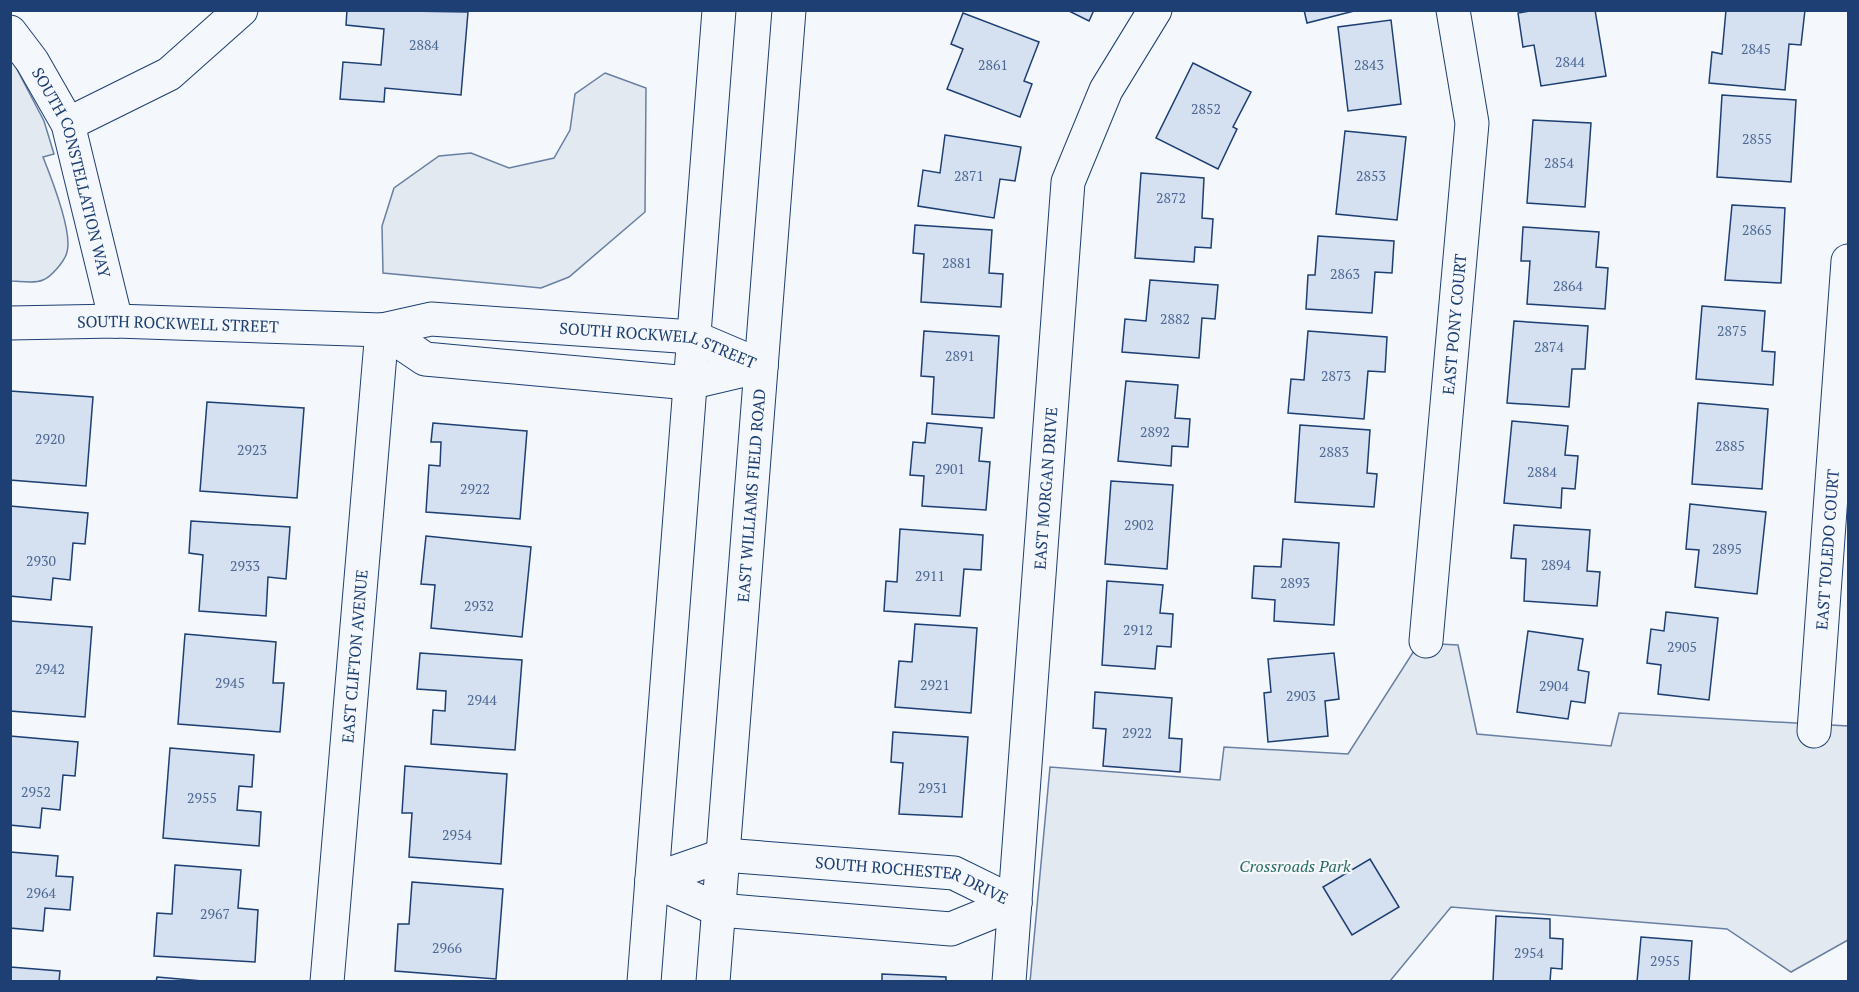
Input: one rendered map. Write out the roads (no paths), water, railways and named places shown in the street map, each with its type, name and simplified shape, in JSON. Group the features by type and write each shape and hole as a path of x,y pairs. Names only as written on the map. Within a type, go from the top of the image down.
{"street":[{"path":"68,124 169,74 241,10"},
{"path":"644,981 718,10"},
{"name":"EAST WILLIAMS FIELD ROAD","path":"713,981 789,10"},
{"name":"EAST PONY COURT","path":"1426,641 1472,123 1453,10"},
{"name":"EAST MORGAN DRIVE","path":"1009,981 1068,182 1106,90 1153,13"},
{"name":"SOUTH CONSTELLATION WAY","path":"10,32 32,61 68,124 116,321"},
{"name":"EAST TOLEDO COURT","path":"1814,731 1848,261"},
{"name":"SOUTH ROCKWELL STREET","path":"10,323 116,321 382,330 430,319 693,337 761,366"},
{"name":"SOUTH ROCKWELL STREET","path":"382,330 425,359 689,383 761,366"},
{"name":"EAST CLIFTON AVENUE","path":"327,981 382,330"},
{"name":"SOUTH ROCHESTER DRIVE","path":"652,880 724,855 954,873 1015,903"},
{"name":"SOUTH ROCHESTER DRIVE","path":"652,880 719,910 951,929 1015,903"}],"park label":[{"name":"Crossroads Park","path":"1295,866"}]}
